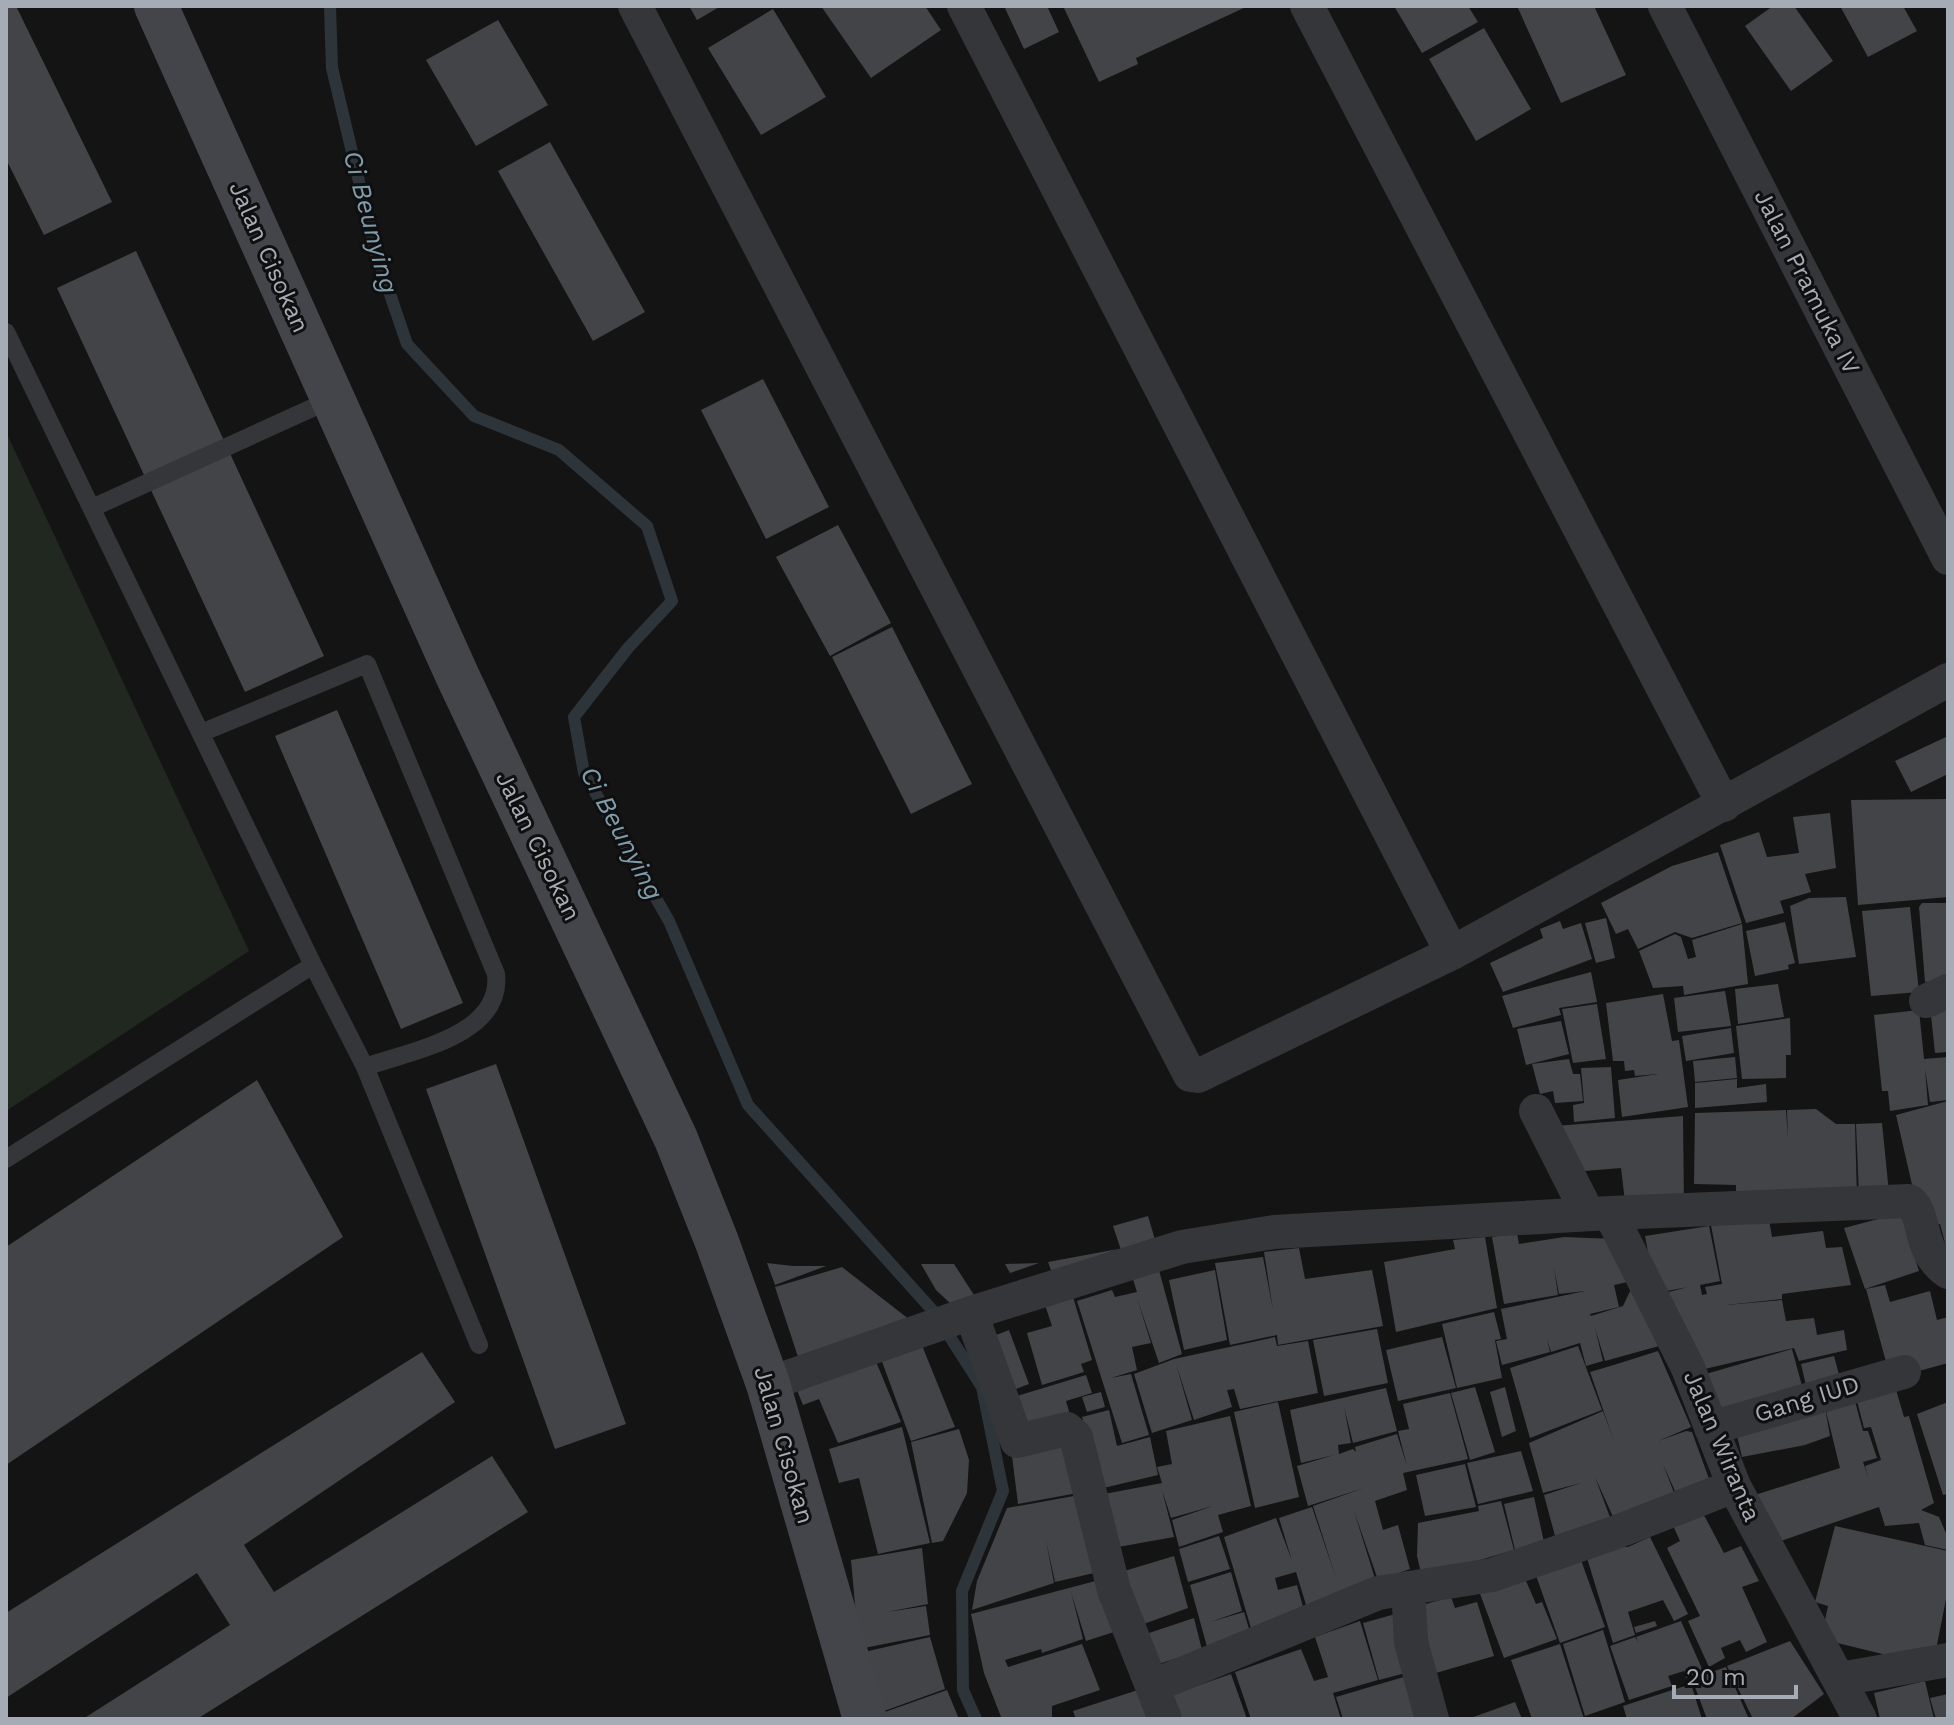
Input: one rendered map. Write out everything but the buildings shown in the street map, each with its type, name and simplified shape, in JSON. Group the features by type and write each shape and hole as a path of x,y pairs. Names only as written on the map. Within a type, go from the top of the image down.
{"street":[{"name":"Jalan Cisokan","path":"156,6 457,675 676,1139 768,1384 852,1716"},
{"path":"635,6 1190,1075 1198,1076 1452,953 1948,680"},
{"path":"964,6 1452,953"},
{"path":"1307,6 1724,805"},
{"name":"Jalan Pramuka IV","path":"1665,6 1948,558"},
{"name":"Jalan Wiranta","path":"1536,1111 1688,1368 1734,1486 1840,1679 1857,1718"},
{"path":"768,1384 966,1315 1182,1247 1258,1234 1599,1214 1909,1201 1916,1208 1928,1253 1948,1272"},
{"path":"966,1315 1017,1441 1067,1429 1076,1437 1114,1590 1165,1719"},
{"name":"Gang IUD","path":"1711,1428 1904,1372"},
{"path":"1153,1686 1378,1593 1492,1575 1614,1533 1734,1486"},
{"path":"1408,1588 1411,1642 1432,1719"},
{"path":"1840,1679 1948,1660"}],"lane":[{"path":"6,332 365,1067 479,1345"},
{"path":"92,508 332,399"},
{"path":"201,733 367,664 496,974 497,986 494,1002 472,1028 365,1067"},
{"path":"6,1159 313,965"}],"shaded area":[{"path":"6,432 249,951 6,1111"}],"waterway":[{"name":"Ci Beunying","path":"330,6 332,68 376,253 407,344 474,416 559,450 647,526 672,601 628,648 574,717 584,773 669,921 748,1105 934,1312 982,1387 1003,1491 962,1591 963,1690 976,1719"}]}
